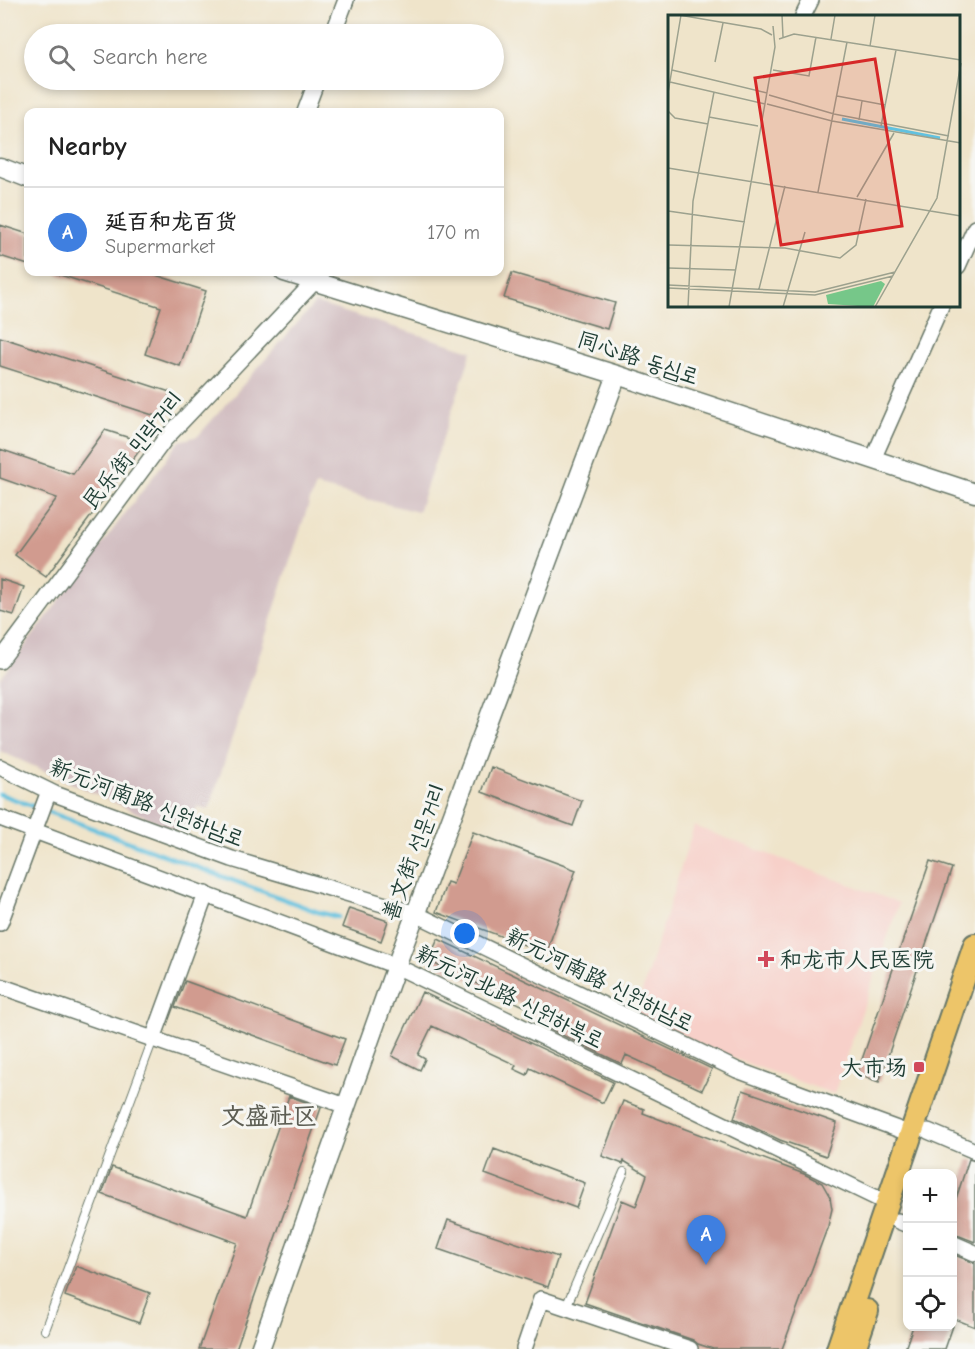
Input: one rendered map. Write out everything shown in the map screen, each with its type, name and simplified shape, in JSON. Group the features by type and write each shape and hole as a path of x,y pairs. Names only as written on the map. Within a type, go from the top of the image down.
{"main road":[{"path":"854,1349 897,1216 919,1133 975,945"},
{"path":"914,1169 919,1133 975,994"},
{"path":"837,1349 897,1216"}],"street":[{"path":"337,24 346,0"},
{"path":"804,15 811,0"},
{"path":"306,108 313,90"},
{"path":"0,167 24,176"},
{"path":"960,262 975,228"},
{"name":"同心路 동심로","path":"298,276 617,375 975,493"},
{"name":"民乐街 민락거리","path":"0,661 165,438 315,281"},
{"path":"873,459 940,308"},
{"name":"善文街 선문거리","path":"260,1349 396,966 617,375"},
{"name":"新元河南路 신원하남로","path":"0,768 48,795 232,859 416,914 737,1070 975,1151"},
{"path":"0,923 48,795"},
{"name":"新元河北路 신원하북로","path":"0,818 36,824 206,894 396,966 897,1216"},
{"path":"153,1039 206,894"},
{"path":"0,986 346,1106"},
{"path":"957,1246 975,1253"},
{"path":"524,1349 541,1299 690,1349"}],"lane":[{"path":"45,1330 153,1039"},
{"path":"566,1307 624,1172"}],"shaded area":[{"path":"315,303 472,351 418,512 316,486 209,809 197,807 186,835 0,751 0,679 180,441 198,436"},
{"name":"和龙市人民医院","path":"694,826 899,903 834,1094 721,1054 635,1014"}],"building":[{"path":"0,225 24,233 24,264 0,256"},
{"path":"512,273 615,303 607,329 504,298"},
{"path":"63,276 159,276 206,291 180,366 145,354 161,307"},
{"path":"0,337 170,392 162,418 0,366"},
{"path":"105,430 145,443 46,577 15,555 57,498 0,478 0,449 73,474"},
{"path":"0,579 24,587 14,615 0,611"},
{"path":"491,767 582,801 573,826 482,792"},
{"path":"473,832 576,870 546,953 436,912 447,882 453,884"},
{"path":"930,861 952,868 879,1082 857,1074"},
{"path":"349,908 388,921 381,941 342,927"},
{"path":"438,939 712,1069 702,1090 626,1055 622,1064 537,1023 541,1014 428,961"},
{"path":"185,981 345,1039 335,1065 175,1007"},
{"path":"422,992 613,1082 603,1103 530,1068 527,1075 514,1069 516,1065 432,1026 418,1055 425,1059 420,1070 392,1056"},
{"path":"743,1090 837,1123 826,1156 780,1140 734,1118"},
{"path":"289,1096 321,1108 236,1349 199,1349 237,1243 102,1194 112,1167 247,1216"},
{"path":"623,1101 644,1109 643,1113 804,1174 822,1183 830,1197 832,1209 828,1226 782,1349 713,1349 585,1303 622,1200 636,1206 647,1175 624,1161 623,1164 602,1156"},
{"path":"494,1149 585,1183 576,1208 485,1174"},
{"path":"969,1159 975,1161 975,1242 957,1235 957,1196"},
{"path":"448,1220 558,1257 548,1287 438,1249"},
{"path":"957,1256 975,1263 975,1327 957,1320"},
{"path":"76,1266 150,1293 139,1323 65,1296"},
{"path":"911,1331 951,1331 945,1349 905,1349"}],"waterway":[{"path":"0,794 318,912 338,917"}],"place":[{"name":"和龙市人民医院","path":"766,959"},
{"name":"大市场","path":"919,1067"},
{"name":"延百和龙百货","path":"706,1265"}],"district":[{"name":"文盛社区","path":"269,1116"}]}
